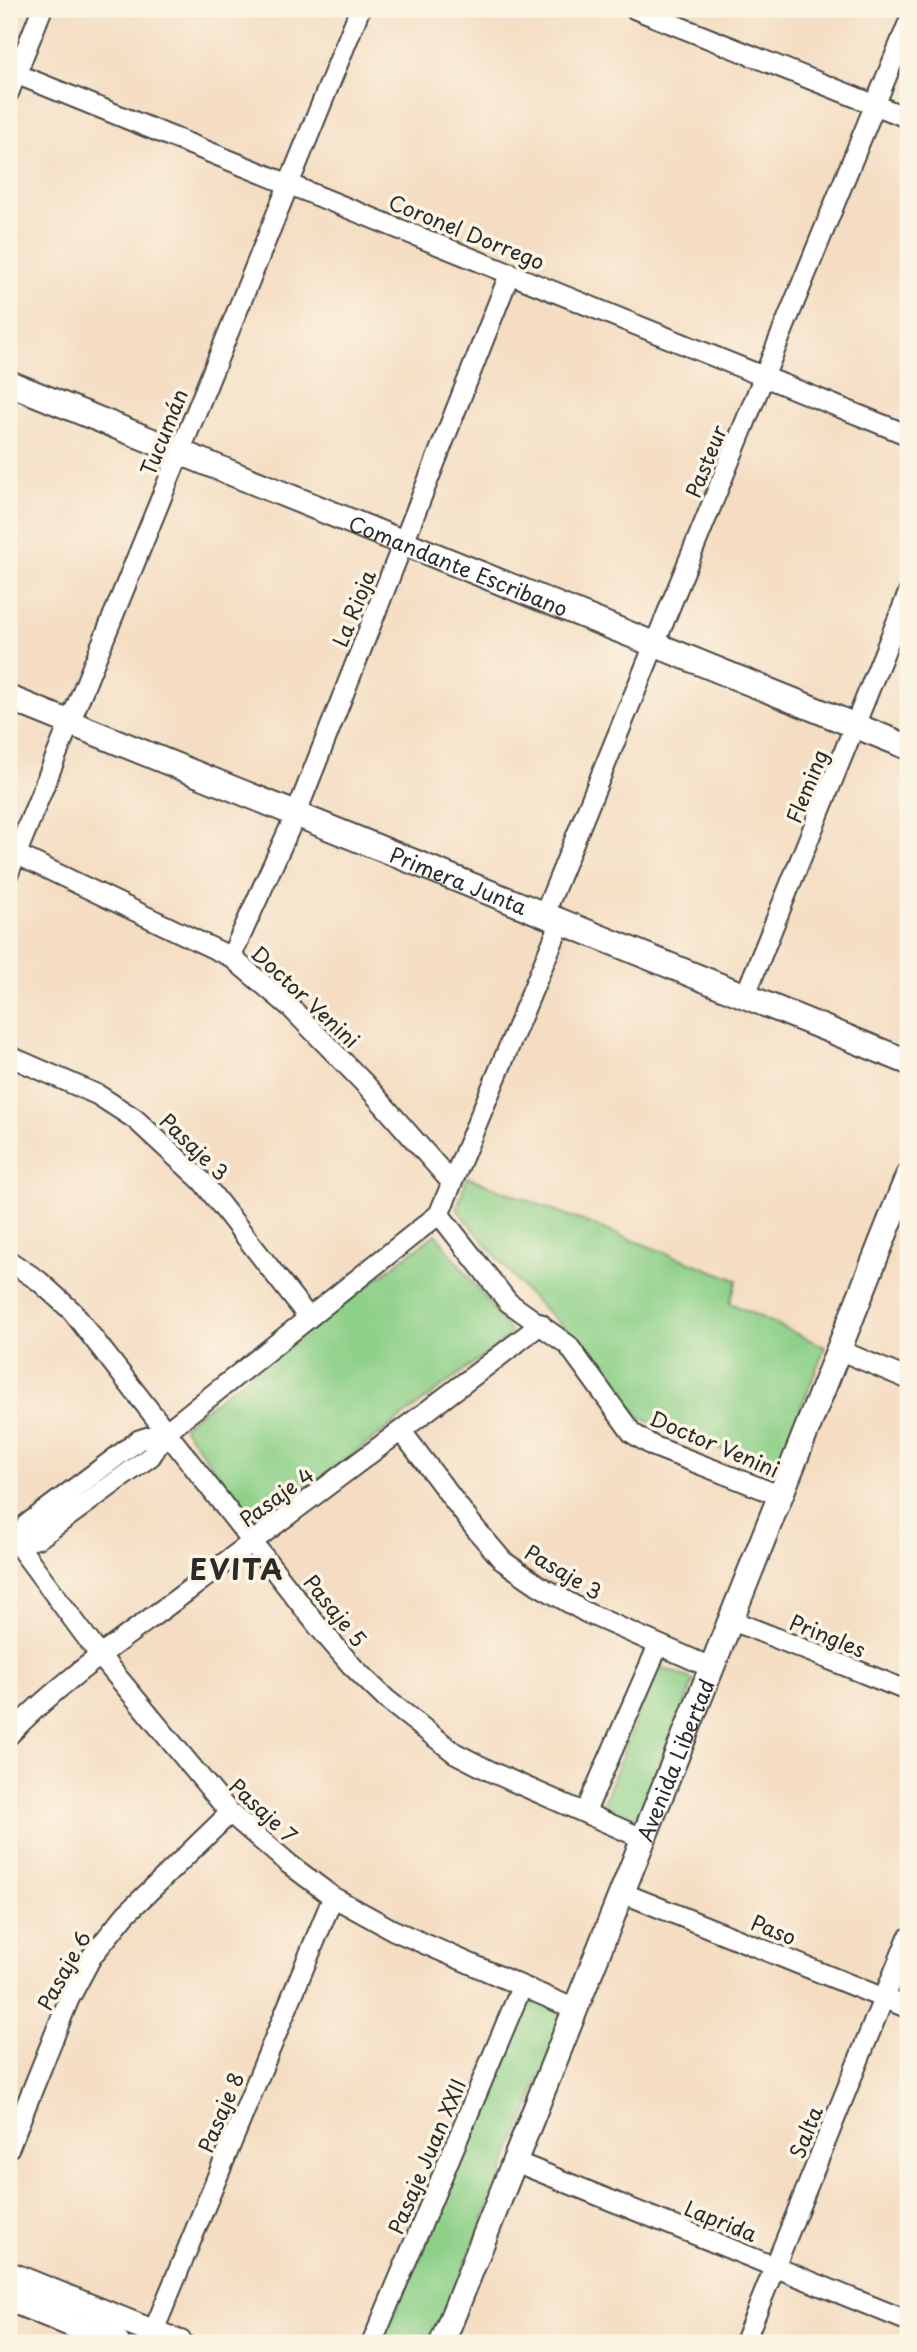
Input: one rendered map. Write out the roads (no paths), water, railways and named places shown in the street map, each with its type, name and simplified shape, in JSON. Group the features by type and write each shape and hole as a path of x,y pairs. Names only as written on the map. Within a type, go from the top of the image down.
{"main road":[{"name":"Comandante Escribano","path":"9,383 908,747"},
{"name":"Primera Junta","path":"9,698 908,1062"},
{"name":"Avenida Libertad","path":"442,2343 908,1176"},
{"path":"9,2274 120,2336"},
{"path":"9,2299 120,2336 180,2343"}],"street":[{"path":"11,79 42,9"},
{"name":"Tucumán","path":"12,863 360,9"},
{"path":"635,9 908,118"},
{"name":"Pasteur","path":"439,1214 655,644 908,24"},
{"name":"Coronel Dorrego","path":"11,79 289,184 908,435"},
{"name":"La Rioja","path":"232,957 296,814 510,273"},
{"name":"Fleming","path":"745,996 908,594"},
{"name":"Doctor Venini","path":"12,863 232,957 290,1007 366,1084 452,1184"},
{"name":"Pasaje 3","path":"9,1056 99,1095 135,1119 202,1181 309,1318"},
{"path":"13,1539 39,1538 150,1456 167,1431 439,1214"},
{"name":"Doctor Venini","path":"439,1214 508,1302 568,1345 632,1433 653,1446 781,1496"},
{"name":"Pasaje 5","path":"9,1261 39,1281 72,1311 317,1625 352,1666 421,1729 455,1753 484,1768 644,1839"},
{"name":"Pasaje 4","path":"9,1735 30,1713 101,1657 402,1432 541,1324"},
{"path":"839,1350 908,1379"},
{"name":"Pasaje 3","path":"402,1432 503,1561 587,1613 712,1668"},
{"name":"Pasaje 7","path":"13,1539 101,1657 230,1813 289,1864 334,1897 393,1930 577,2010"},
{"name":"Pringles","path":"731,1620 908,1691"},
{"path":"584,1813 657,1646"},
{"name":"Pasaje 6","path":"9,2148 69,1999 92,1956 126,1914 230,1813"},
{"name":"Paso","path":"623,1893 908,2008"},
{"name":"Pasaje 8","path":"150,2338 334,1897"},
{"name":"Salta","path":"744,2343 908,1938"},
{"name":"Pasaje Juan XXII","path":"372,2343 522,1986"},
{"name":"Laprida","path":"516,2162 908,2320"}],"district":[{"name":"EVITA","path":"237,1568"}]}
